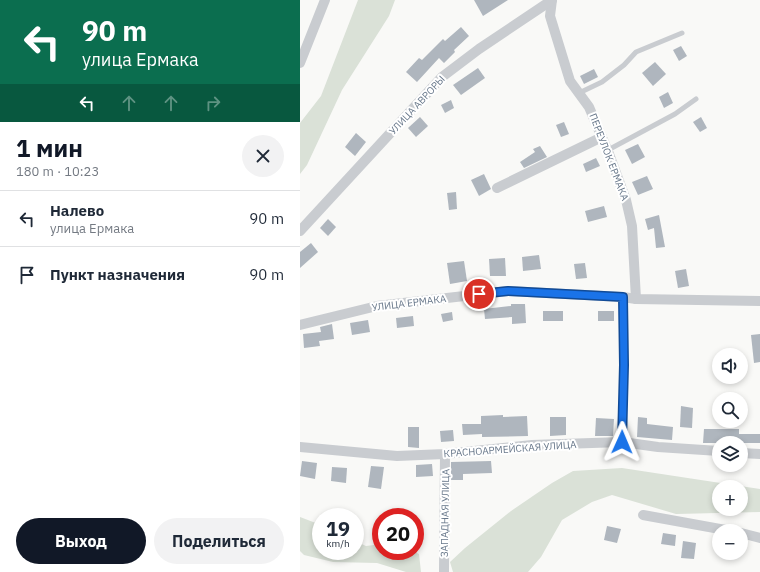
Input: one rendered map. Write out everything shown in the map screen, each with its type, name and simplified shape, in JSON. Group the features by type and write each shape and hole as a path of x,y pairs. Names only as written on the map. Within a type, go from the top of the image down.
{"street":[{"path":"300,62 326,0"},
{"name":"ПЕРЕУЛОК ЕРМАКА","path":"552,0 550,16 570,81 589,108 608,150 626,200 632,226 636,299"},
{"name":"УЛИЦА АВРОРЫ","path":"300,231 442,77 479,49 552,0"},
{"path":"497,188 602,137"},
{"name":"УЛИЦА ЕРМАКА","path":"300,325 378,306 508,291 636,299 760,302"},
{"name":"КРАСНОАРМЕЙСКАЯ УЛИЦА","path":"300,447 397,456 445,454 532,445 622,442 658,447 712,451"},
{"path":"748,453 760,454"},
{"name":"ЗАПАДНАЯ УЛИЦА","path":"444,572 445,454"},
{"path":"643,515 712,528"},
{"path":"748,535 760,538"}],"lane":[{"path":"579,93 602,82 624,65 636,52 682,33"},
{"path":"608,150 676,114 696,99"},
{"path":"622,442 624,365 623,297"}],"shaded area":[{"path":"358,0 395,0 389,16 342,90 307,165 300,174 300,123 321,96"},
{"path":"622,468 712,482 712,513 676,514 612,495 592,502 562,520 541,557 528,572 453,572 450,562 465,548 511,511 552,483 573,471"},
{"path":"748,487 760,489 760,512 748,512"},
{"path":"300,517 312,522 312,557 304,555 300,551"},
{"path":"364,545 372,545 372,560 420,560 421,572 406,572 377,563 333,562 325,560 364,560"}],"building":[{"path":"474,0 508,0 483,16"},
{"path":"461,27 469,36 454,50 455,52 444,63 439,58 417,82 406,72 419,58 422,60 443,39 445,41"},
{"path":"681,46 687,56 679,61 673,50"},
{"path":"655,62 666,74 653,86 642,73"},
{"path":"478,68 485,78 461,95 453,85"},
{"path":"594,69 598,77 584,84 580,76"},
{"path":"668,92 673,103 664,108 659,97"},
{"path":"451,100 454,108 445,113 441,105"},
{"path":"420,117 428,126 416,137 408,128"},
{"path":"701,117 707,128 700,132 693,122"},
{"path":"564,122 569,134 561,137 556,125"},
{"path":"356,133 366,142 355,156 345,147"},
{"path":"638,144 645,157 632,164 625,150"},
{"path":"540,146 547,157 524,168 520,162 535,152 533,149"},
{"path":"596,158 600,166 586,172 583,164"},
{"path":"484,174 491,189 479,196 471,180"},
{"path":"647,176 653,189 638,195 632,182"},
{"path":"456,192 457,209 449,210 447,193"},
{"path":"604,206 607,217 588,222 585,211"},
{"path":"659,215 665,247 656,248 654,228 648,230 645,219"},
{"path":"328,219 336,227 328,236 320,228"},
{"path":"311,243 318,252 300,268 300,252"},
{"path":"539,255 541,269 523,271 522,257"},
{"path":"505,258 506,276 490,276 489,259"},
{"path":"464,261 467,281 450,284 447,263"},
{"path":"585,263 587,278 576,279 574,264"},
{"path":"686,269 689,286 678,288 675,271"},
{"path":"511,304 525,304 526,323 512,324 512,317 485,319 484,309 511,306"},
{"path":"543,311 563,311 563,321 543,321"},
{"path":"598,311 614,311 614,321 598,321"},
{"path":"452,312 453,320 443,322 441,314"},
{"path":"413,316 414,326 397,328 396,318"},
{"path":"368,320 370,332 352,335 350,323"},
{"path":"332,324 334,339 319,341 320,346 304,348 303,334 321,332 320,327"},
{"path":"760,334 760,362 754,363 751,335"},
{"path":"681,406 693,408 692,428 680,427"},
{"path":"503,415 503,417 527,416 528,436 482,437 482,434 463,435 462,424 481,424 481,416"},
{"path":"550,417 566,417 566,435 550,436"},
{"path":"638,417 647,418 647,424 673,427 672,440 637,437"},
{"path":"596,418 614,419 613,436 595,436"},
{"path":"408,427 419,427 419,448 408,447"},
{"path":"704,429 739,429 739,434 760,434 760,443 748,443 748,436 712,436 712,443 703,443"},
{"path":"453,430 454,441 441,442 440,431"},
{"path":"302,461 317,463 315,479 300,476"},
{"path":"491,461 492,473 463,474 463,480 451,480 451,462"},
{"path":"432,464 433,476 416,477 416,465"},
{"path":"371,466 384,467 381,489 368,487"},
{"path":"332,467 347,468 346,483 331,481"},
{"path":"607,526 621,529 617,543 604,540"},
{"path":"663,533 676,535 675,546 661,544"},
{"path":"683,541 696,543 694,559 681,558"}],"route":[{"path":"479,294 508,291 623,297 624,365 622,442"}]}
